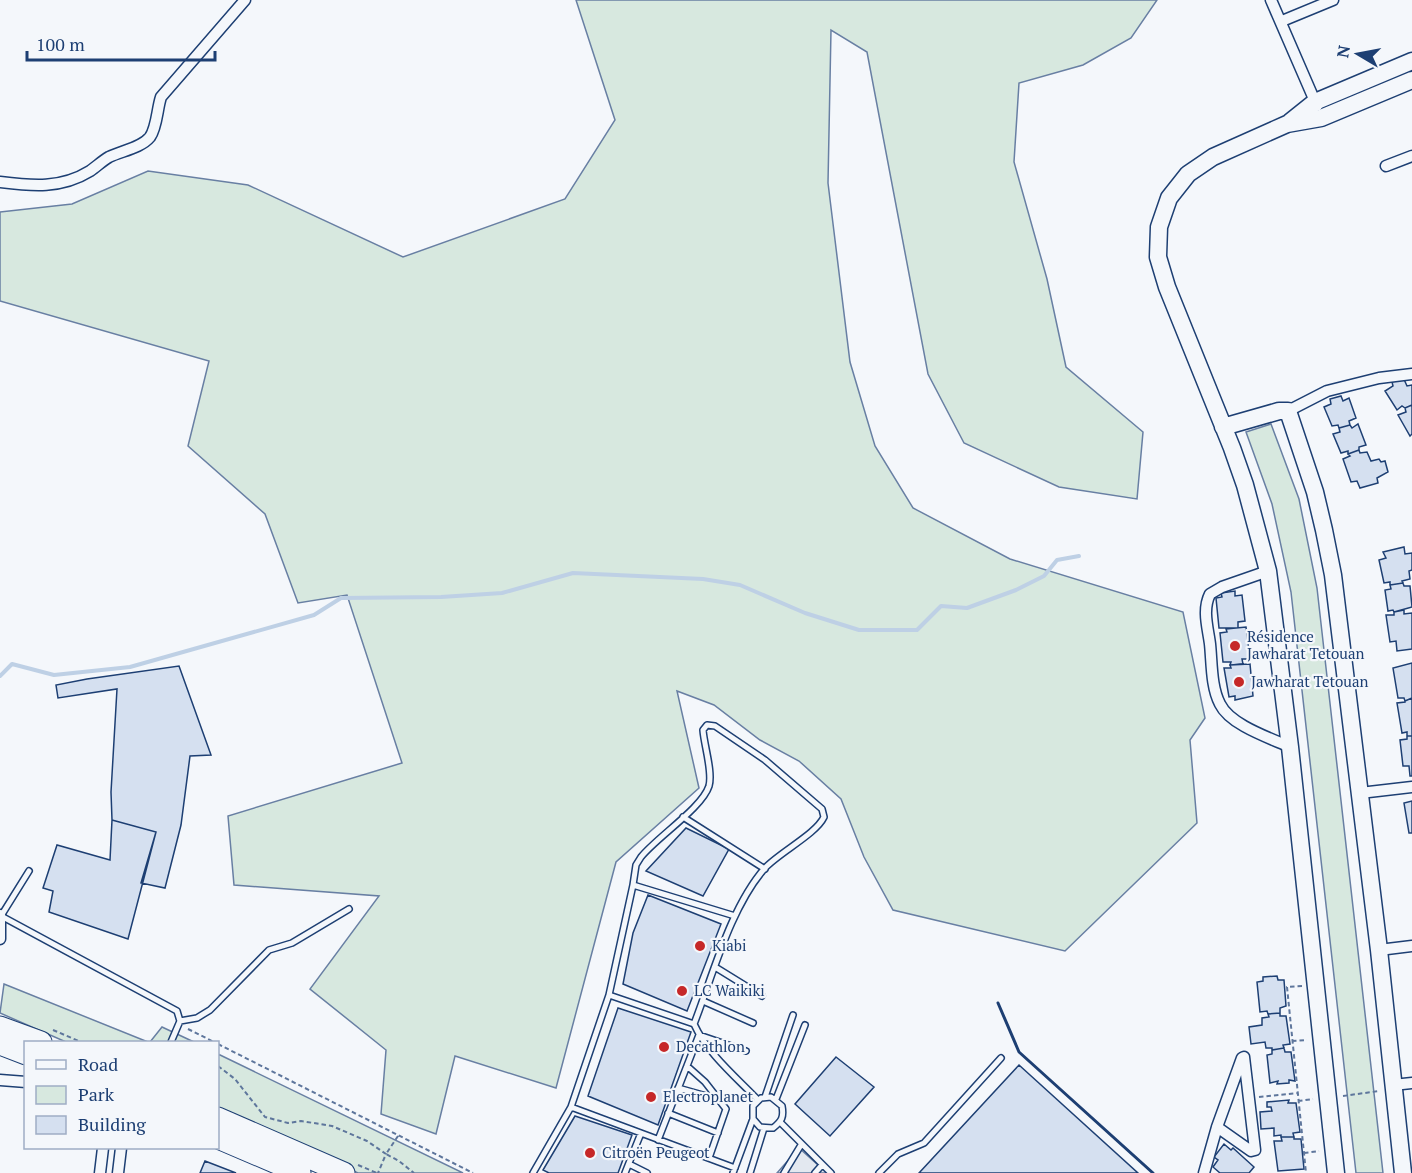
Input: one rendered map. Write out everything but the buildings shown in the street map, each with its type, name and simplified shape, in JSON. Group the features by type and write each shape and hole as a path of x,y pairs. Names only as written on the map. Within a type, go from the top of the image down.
{"highway":[{"path":"0,1027 38,1041"},
{"path":"0,1044 24,1053"},
{"path":"219,1118 344,1173"},
{"path":"219,1138 300,1173"}],"street":[{"path":"0,182 34,187 52,186 88,172 106,158 147,140 153,130 161,97 245,0"},
{"path":"1271,0 1282,21 1321,118"},
{"path":"1282,21 1333,0"},
{"path":"1336,1173 1290,747 1268,571 1245,485 1167,287 1158,257 1159,227 1169,198 1188,174 1214,157 1287,124 1315,102 1412,61"},
{"path":"1287,124 1321,118 1412,80"},
{"path":"1386,166 1412,156"},
{"path":"1223,427 1279,411 1288,411 1327,391 1379,378 1412,374"},
{"path":"1288,411 1315,492 1333,575 1379,950 1403,1173"},
{"path":"1268,571 1222,587 1210,594 1206,609 1213,672 1216,694 1222,708 1249,729 1290,747"},
{"path":"1360,793 1412,787"},
{"path":"0,915 0,939"},
{"path":"1379,950 1412,946"},
{"path":"1204,1173 1217,1127 1243,1057 1256,1149 1254,1152 1251,1151 1217,1127"},
{"path":"0,1080 24,1082"},
{"path":"1393,1087 1412,1083"},
{"path":"100,1173 103,1149"},
{"path":"118,1173 121,1149"}],"lane":[{"path":"533,1173 571,1107 609,995 636,865 641,857 704,795 709,785 710,776 702,730 707,725 715,726 765,759 824,813 823,820 817,826 765,869 735,916 694,1024 699,1035 758,1100"},
{"path":"683,817 765,869"},
{"path":"29,871 0,915 177,1011 179,1023 171,1041"},
{"path":"633,885 735,916"},
{"path":"179,1023 197,1018 210,1010 269,950 292,943 348,909"},
{"path":"715,967 762,996"},
{"path":"609,995 694,1024"},
{"path":"703,1001 753,1023"},
{"path":"765,1097 793,1015"},
{"path":"776,1099 805,1025"},
{"path":"699,1035 746,1051"},
{"path":"658,1140 699,1035"},
{"path":"879,1173 898,1154 924,1143 1001,1058"},
{"path":"687,1066 705,1082 726,1109 709,1158"},
{"path":"678,1088 718,1099"},
{"path":"571,1107 709,1158 734,1171 753,1119 753,1106 765,1097 776,1099 782,1106 781,1122 773,1128 764,1128 756,1124 753,1119"},
{"path":"668,1113 718,1132"},
{"path":"781,1122 801,1145 831,1173"},
{"path":"750,1173 764,1128"},
{"path":"626,1173 641,1133"},
{"path":"784,1173 801,1145"},
{"path":"629,1164 646,1173"},
{"path":"815,1173 822,1165"}],"path":[{"path":"1306,1173 1287,987 1316,984"},
{"path":"179,1023 212,1041"},
{"path":"219,1045 473,1173"},
{"path":"219,1067 235,1079 265,1117 288,1123 301,1121 332,1126 367,1141 414,1173"},
{"path":"1298,1101 1393,1087"},
{"path":"1250,1097 1298,1093"},
{"path":"378,1173 386,1154 398,1136"}],"green space":[{"path":"576,0 1157,0 1131,38 1083,65 1019,83 1014,162 1047,279 1066,367 1143,432 1137,499 1059,487 964,443 928,374 867,52 831,30 828,183 850,362 875,446 913,508 1010,559 1183,612 1205,718 1190,740 1197,823 1065,951 893,910 864,857 841,799 799,761 760,740 714,705 677,691 699,788 616,862 556,1088 455,1056 436,1134 381,1114 386,1050 310,989 379,896 234,885 228,816 402,763 347,595 298,603 265,514 188,446 209,361 0,301 0,212 72,204 148,171 248,185 403,257 565,199 615,120"},
{"path":"1271,424 1299,499 1317,588 1383,1173 1356,1173 1291,592 1272,504 1246,432"},
{"path":"4,984 146,1041 64,1041 0,1013"},
{"path":"162,1027 192,1041 151,1041"},
{"path":"219,1054 463,1173 358,1173 219,1110"}],"shaded area":[{"path":"799,1148 827,1173 777,1173"}],"waterway":[{"path":"0,676 12,664 54,675 130,667 314,615 341,598 441,597 502,593 573,573 703,579 740,585 805,613 859,630 917,630 941,606 967,608 1016,590 1044,576 1057,560 1079,556"}],"wall":[{"path":"998,1003 1019,1052 1153,1173"}],"place":[{"name":"Résidence Jawharat Tetouan","path":"1235,646"},
{"name":"Jawharat Tetouan","path":"1239,682"},
{"name":"Kiabi","path":"700,946"},
{"name":"LC Waikiki","path":"682,991"},
{"name":"Decathlon","path":"664,1047"},
{"name":"Electroplanet","path":"651,1097"},
{"name":"Citroën Peugeot","path":"590,1153"}]}
